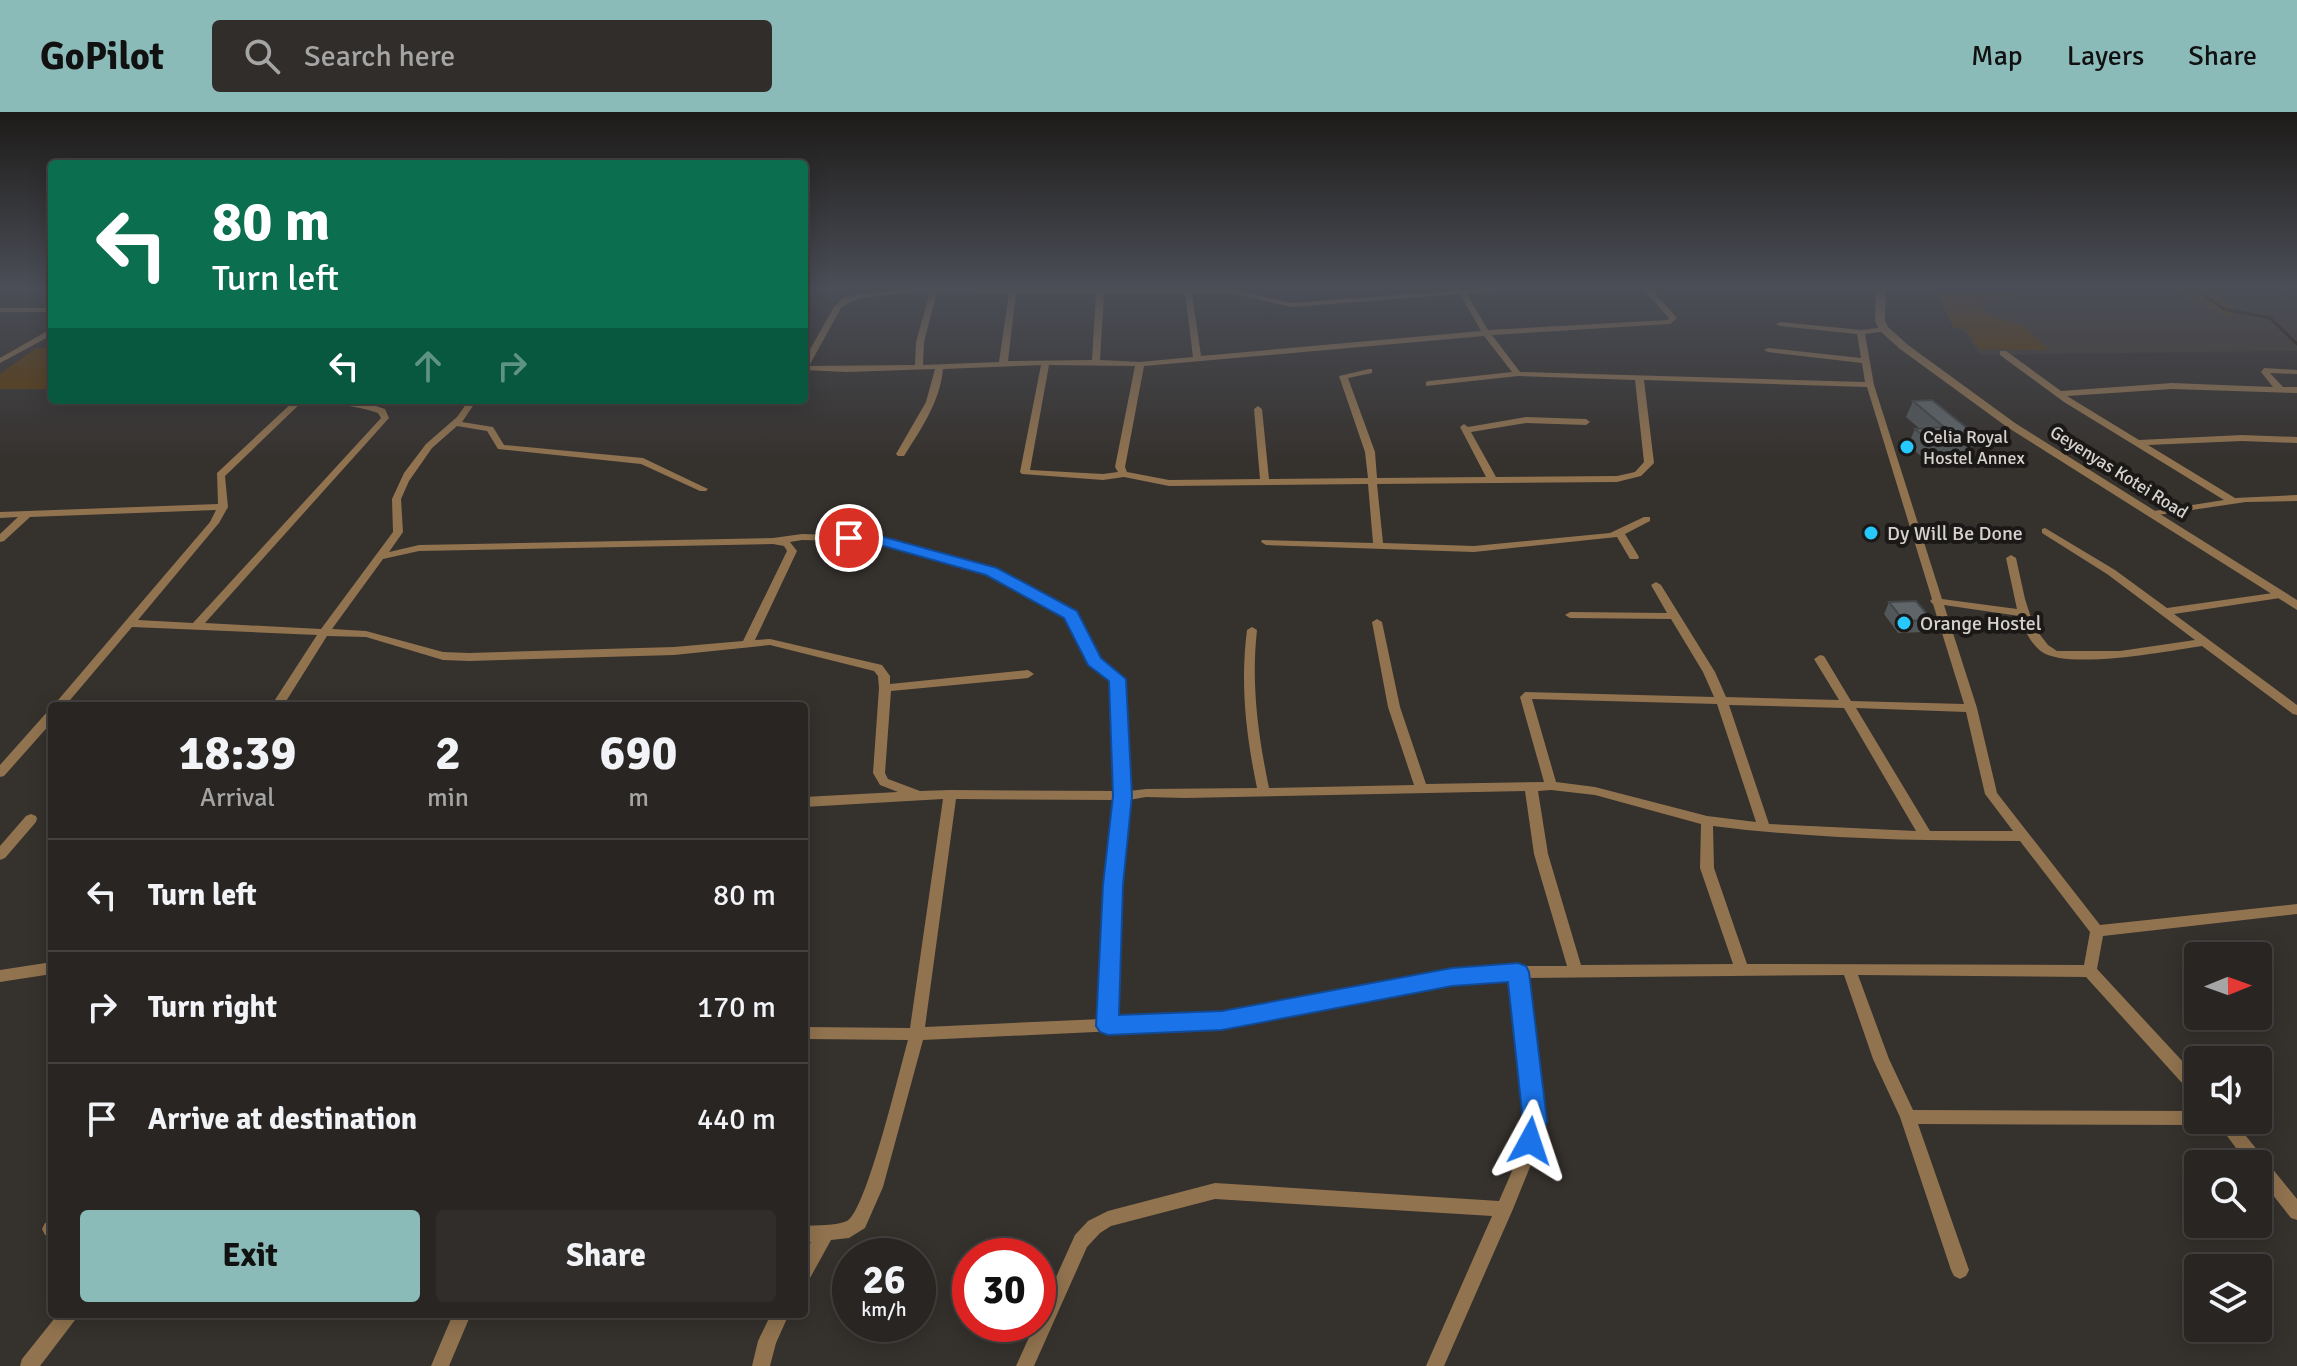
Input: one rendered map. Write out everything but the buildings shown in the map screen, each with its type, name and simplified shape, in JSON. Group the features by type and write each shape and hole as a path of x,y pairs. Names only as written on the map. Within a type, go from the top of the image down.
{"street":[{"path":"0,361 26,347"},
{"path":"919,367 920,347"},
{"path":"1003,365 1005,347"},
{"path":"1096,347 1096,361"},
{"path":"1195,347 1197,359"},
{"path":"808,367 850,370 1096,361 1140,364 1336,347"},
{"path":"1497,347 1518,374"},
{"path":"1864,347 1870,385 1935,601 1971,708 1991,794 2097,931 2090,971"},
{"name":"Geyenyas Kotei Road","path":"1906,347 2011,425 2297,606"},
{"path":"1768,350 1867,361"},
{"path":"2003,353 2059,394 2233,501"},
{"path":"1045,363 1025,472 1103,477 1124,474 1169,483 1617,479 1638,474 1649,463 1639,377"},
{"path":"1124,474 1120,467 1140,364"},
{"path":"901,454 926,413 938,382 939,367"},
{"path":"1369,371 1343,376 1370,452 1378,544"},
{"path":"2280,389 2265,372 2297,372"},
{"path":"1429,384 1518,374 1870,385"},
{"path":"2059,394 2172,386 2297,390"},
{"path":"62,702 214,523 223,507 220,475 296,404"},
{"path":"197,625 385,418 382,411 361,404"},
{"path":"280,702 324,632 393,539 399,524 395,510 398,492 434,441 458,424 470,404"},
{"path":"1258,409 1265,483"},
{"path":"1492,479 1465,428 1526,420 1586,422"},
{"path":"458,424 490,429 501,447 643,461 703,489"},
{"path":"2137,443 2242,438 2297,440"},
{"path":"2154,514 2233,501 2297,498"},
{"path":"0,515 223,507"},
{"path":"0,539 27,514"},
{"path":"1266,542 1474,549 1620,534 1647,519"},
{"path":"2045,531 2111,572 2297,711"},
{"path":"1620,534 1634,557"},
{"path":"378,557 419,548 773,541 802,537 873,539 991,572 1071,615 1094,661 1117,679 1123,796 1113,885 1108,1026"},
{"path":"393,539 419,548"},
{"path":"748,643 792,551 787,544 773,541"},
{"path":"2011,558 2023,613 2040,646 2055,654 2120,655 2204,642"},
{"path":"1656,585 1709,672 1764,828"},
{"path":"2164,612 2280,595"},
{"path":"1935,601 2023,613"},
{"path":"1570,615 1674,616"},
{"path":"1377,622 1394,707 1421,788"},
{"path":"128,623 366,634 443,656 674,651 770,642 866,663 878,668 884,676 879,773 884,782 923,797"},
{"path":"1252,630 1247,663 1248,719 1264,792"},
{"path":"1820,659 1926,836"},
{"path":"885,688 1028,674"},
{"path":"1551,786 1528,703 1529,695 1971,708"},
{"path":"0,773 48,719"},
{"path":"808,805 950,794 1123,796 1551,786 1595,791 1707,821 1764,828 1926,836 2021,836"},
{"path":"1531,787 1541,854 1576,971"},
{"path":"808,1234 849,1230 859,1222 875,1187 917,1034 950,794"},
{"path":"0,855 31,819"},
{"path":"1707,821 1707,868 1742,969"},
{"path":"2097,931 2297,909"},
{"path":"0,976 48,969"},
{"path":"808,1033 917,1034 1222,1020 1452,977 1518,972 1742,969 2090,971 2184,1074"},
{"path":"1849,969 1881,1059 1908,1117 1960,1270"},
{"path":"1435,1366 1505,1209 1524,1162 1535,1121 1518,972"},
{"path":"1908,1117 2184,1118"},
{"path":"2234,1134 2297,1212"},
{"path":"1025,1366 1081,1241 1094,1227 1108,1219 1215,1191 1505,1209"},
{"path":"808,1265 825,1234"},
{"path":"29,1366 66,1318"},
{"path":"440,1366 460,1318"},
{"path":"761,1366 767,1341 778,1318"}],"shaded area":[{"path":"1974,347 2297,347 2297,351 1980,355"},
{"path":"1978,347 2045,347 2048,350"},
{"path":"36,348 48,348 48,389 0,389 0,374"}],"place":[{"name":"Celia Royal Hostel Annex","path":"1907,447"},
{"name":"Dy Will Be Done","path":"1871,533"},
{"name":"Orange Hostel","path":"1904,623"}],"route":[{"path":"849,538 873,539 991,572 1071,615 1094,661 1117,679 1123,796 1113,885 1108,1026 1222,1020 1452,977 1518,972 1535,1121 1530,1141"}]}
